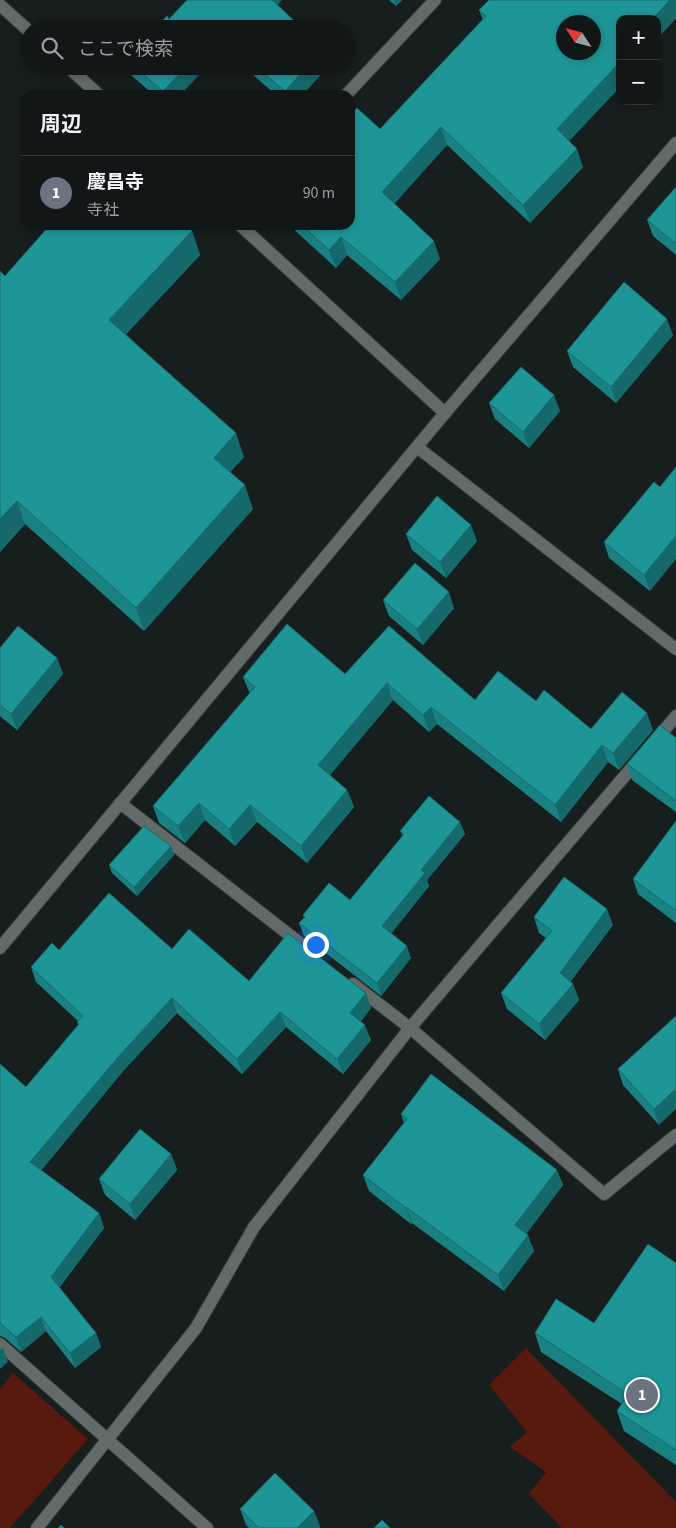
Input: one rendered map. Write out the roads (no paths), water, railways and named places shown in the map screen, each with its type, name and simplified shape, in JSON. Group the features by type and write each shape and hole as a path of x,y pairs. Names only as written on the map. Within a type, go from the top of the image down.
{"street":[{"path":"351,90 435,0"},
{"path":"0,4 20,23"},
{"path":"77,75 93,90"},
{"path":"0,948 445,412 676,143"},
{"path":"245,230 445,412"},
{"path":"417,446 676,650"},
{"path":"37,1528 196,1328 254,1227 410,1028 676,716"},
{"path":"120,803 308,949"},
{"path":"347,979 410,1028 604,1194 676,1135"},
{"path":"0,1344 207,1528"}],"place":[{"name":"慶昌寺","path":"642,1395"}]}
